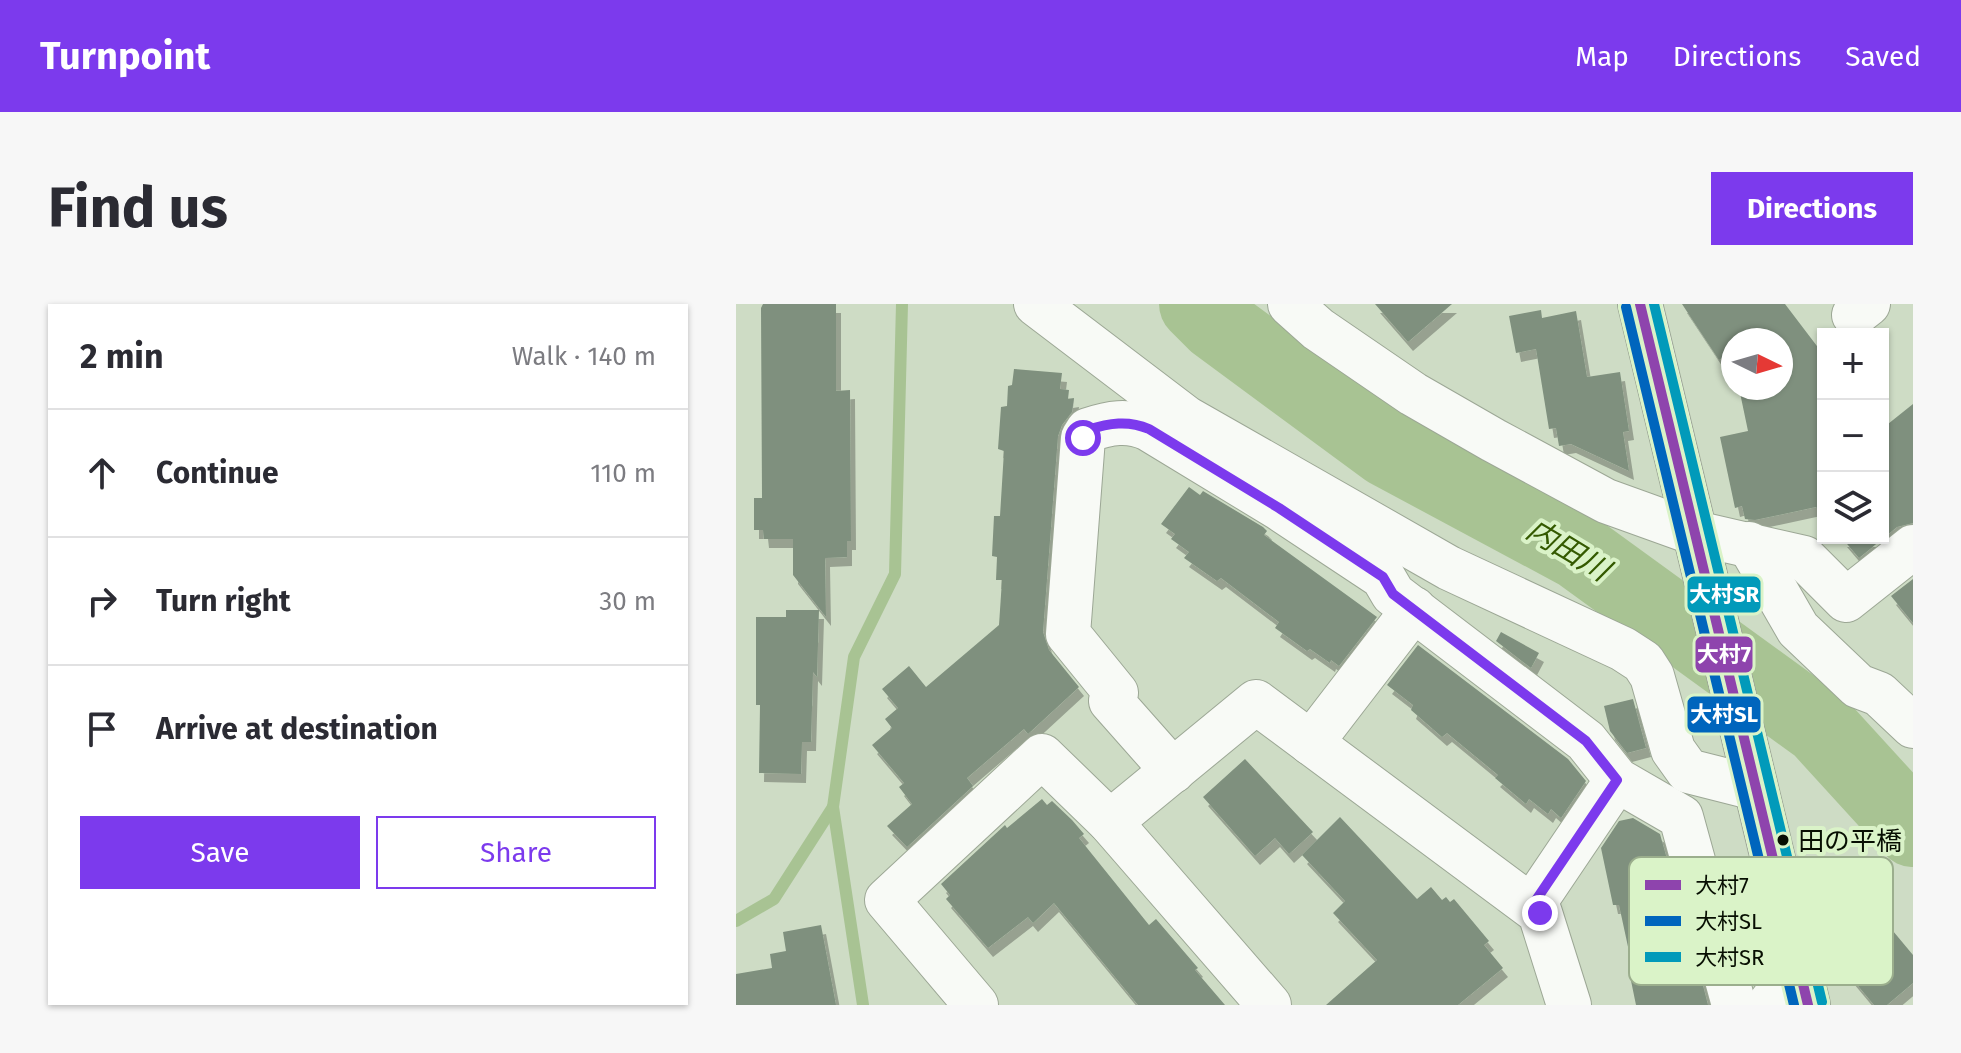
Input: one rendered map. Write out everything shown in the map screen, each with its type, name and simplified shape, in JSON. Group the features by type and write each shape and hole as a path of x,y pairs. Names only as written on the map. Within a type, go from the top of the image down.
{"street":[{"path":"1036,304 1186,418 1449,568 1623,649 1643,662 1652,676 1673,750 1688,771 1755,788"},
{"path":"1290,304 1318,329 1413,394 1606,501 1695,533 1804,558 1846,600 1913,547"},
{"path":"1640,304 1772,857"},
{"path":"1173,771 1111,701 1116,693 1068,634 1083,438 1088,430 1100,426 1135,423 1149,429 1279,508 1383,577 1393,594 1586,741 1617,780 1681,817 1692,857"},
{"path":"1749,544 1798,629 1858,686 1879,694 1913,726"},
{"path":"1311,743 1414,609"},
{"path":"1110,822 1256,702 1540,913 1569,1005"},
{"path":"976,1005 876,900 1042,756 1110,822 1269,1005"},
{"path":"1532,906 1617,780"},
{"path":"1728,985 1734,1005"},
{"path":"1769,1005 1804,985"}],"building":[{"path":"763,304 836,304 836,391 850,390 851,541 847,541 847,557 825,558 826,617 793,575 793,539 764,539 763,530 754,530 754,498 762,498"},
{"path":"1375,304 1452,304 1408,342"},
{"path":"1682,304 1785,304 1817,346 1817,508 1755,520 1745,519 1742,506 1735,508 1720,437 1748,431 1742,400 1793,400 1793,328 1721,328 1719,360"},
{"path":"1541,310 1542,318 1576,311 1587,377 1620,372 1629,431 1623,432 1629,471 1571,444 1559,446 1556,428 1549,429 1536,349 1516,353 1509,316"},
{"path":"1014,369 1062,373 1060,389 1069,390 1068,399 1074,398 1072,412 1058,436 1043,632 1049,650 1079,687 1028,734 1024,729 967,778 973,786 907,847 887,826 912,804 899,787 904,783 872,745 892,728 885,719 898,708 882,689 909,666 926,687 999,625 1002,580 996,580 997,557 992,556 994,516 1000,516 1004,451 998,449 1001,407 1007,406 1008,386 1012,385"},
{"path":"1913,404 1913,523 1897,527 1889,534 1889,472 1889,423"},
{"path":"1189,487 1200,495 1203,491 1263,527 1267,531 1264,535 1377,617 1339,666 1310,649 1307,651 1275,628 1279,622 1221,578 1217,581 1184,558 1189,552 1171,539 1175,534 1161,524"},
{"path":"1847,544 1876,544 1859,558"},
{"path":"1913,579 1913,623 1891,596"},
{"path":"786,610 819,610 811,742 802,742 801,774 759,773 756,617 786,617"},
{"path":"1501,632 1539,653 1531,668 1496,641"},
{"path":"1418,645 1568,759 1586,781 1561,818 1551,809 1548,814 1529,799 1526,804 1495,778 1498,775 1447,733 1442,737 1411,710 1413,705 1387,685"},
{"path":"1633,699 1646,748 1627,753 1610,731 1604,706"},
{"path":"1245,759 1313,832 1289,854 1275,838 1255,856 1203,797"},
{"path":"1042,799 1047,805 1052,801 1072,820 1084,834 1079,838 1149,925 1156,919 1225,1005 1138,1005 1054,903 1033,923 1028,917 988,948 946,899 950,895 941,884 1005,825 1007,828"},
{"path":"1340,817 1417,899 1431,887 1442,900 1446,897 1450,902 1454,899 1489,941 1484,945 1503,968 1458,1005 1326,1005 1377,960 1333,913 1345,901 1302,855"},
{"path":"1633,818 1660,834 1666,857 1629,857 1629,951 1619,905 1613,905 1601,848 1619,821"},
{"path":"821,925 836,1005 736,1005 736,974 772,968 770,954 786,951 783,932"},
{"path":"1893,931 1913,955 1913,983 1887,1005 1874,1005 1857,985 1893,985"},
{"path":"1632,985 1703,985 1708,1005 1636,1005"}],"waterway":[{"path":"863,1005 833,807 854,657 895,574 902,304"},
{"name":"内田川","path":"1197,304 1216,323 1387,449 1579,552 1820,727 1913,829"},
{"path":"736,921 774,899 833,807"}],"transit line":[{"name":"大村7","path":"1640,304 1773,857"},
{"name":"大村SR","path":"1654,304 1787,857"},
{"name":"大村SL","path":"1626,307 1758,857"},
{"name":"大村SL","path":"1789,985 1794,1005"},
{"name":"大村7","path":"1803,985 1808,1005"},
{"name":"大村SR","path":"1818,985 1822,1002"}],"place":[{"name":"田の平橋","path":"1783,840"}],"route":[{"path":"1083,438 1088,430 1122,422 1149,429 1279,508 1383,577 1393,594 1586,741 1617,780 1532,906 1540,913"}]}
